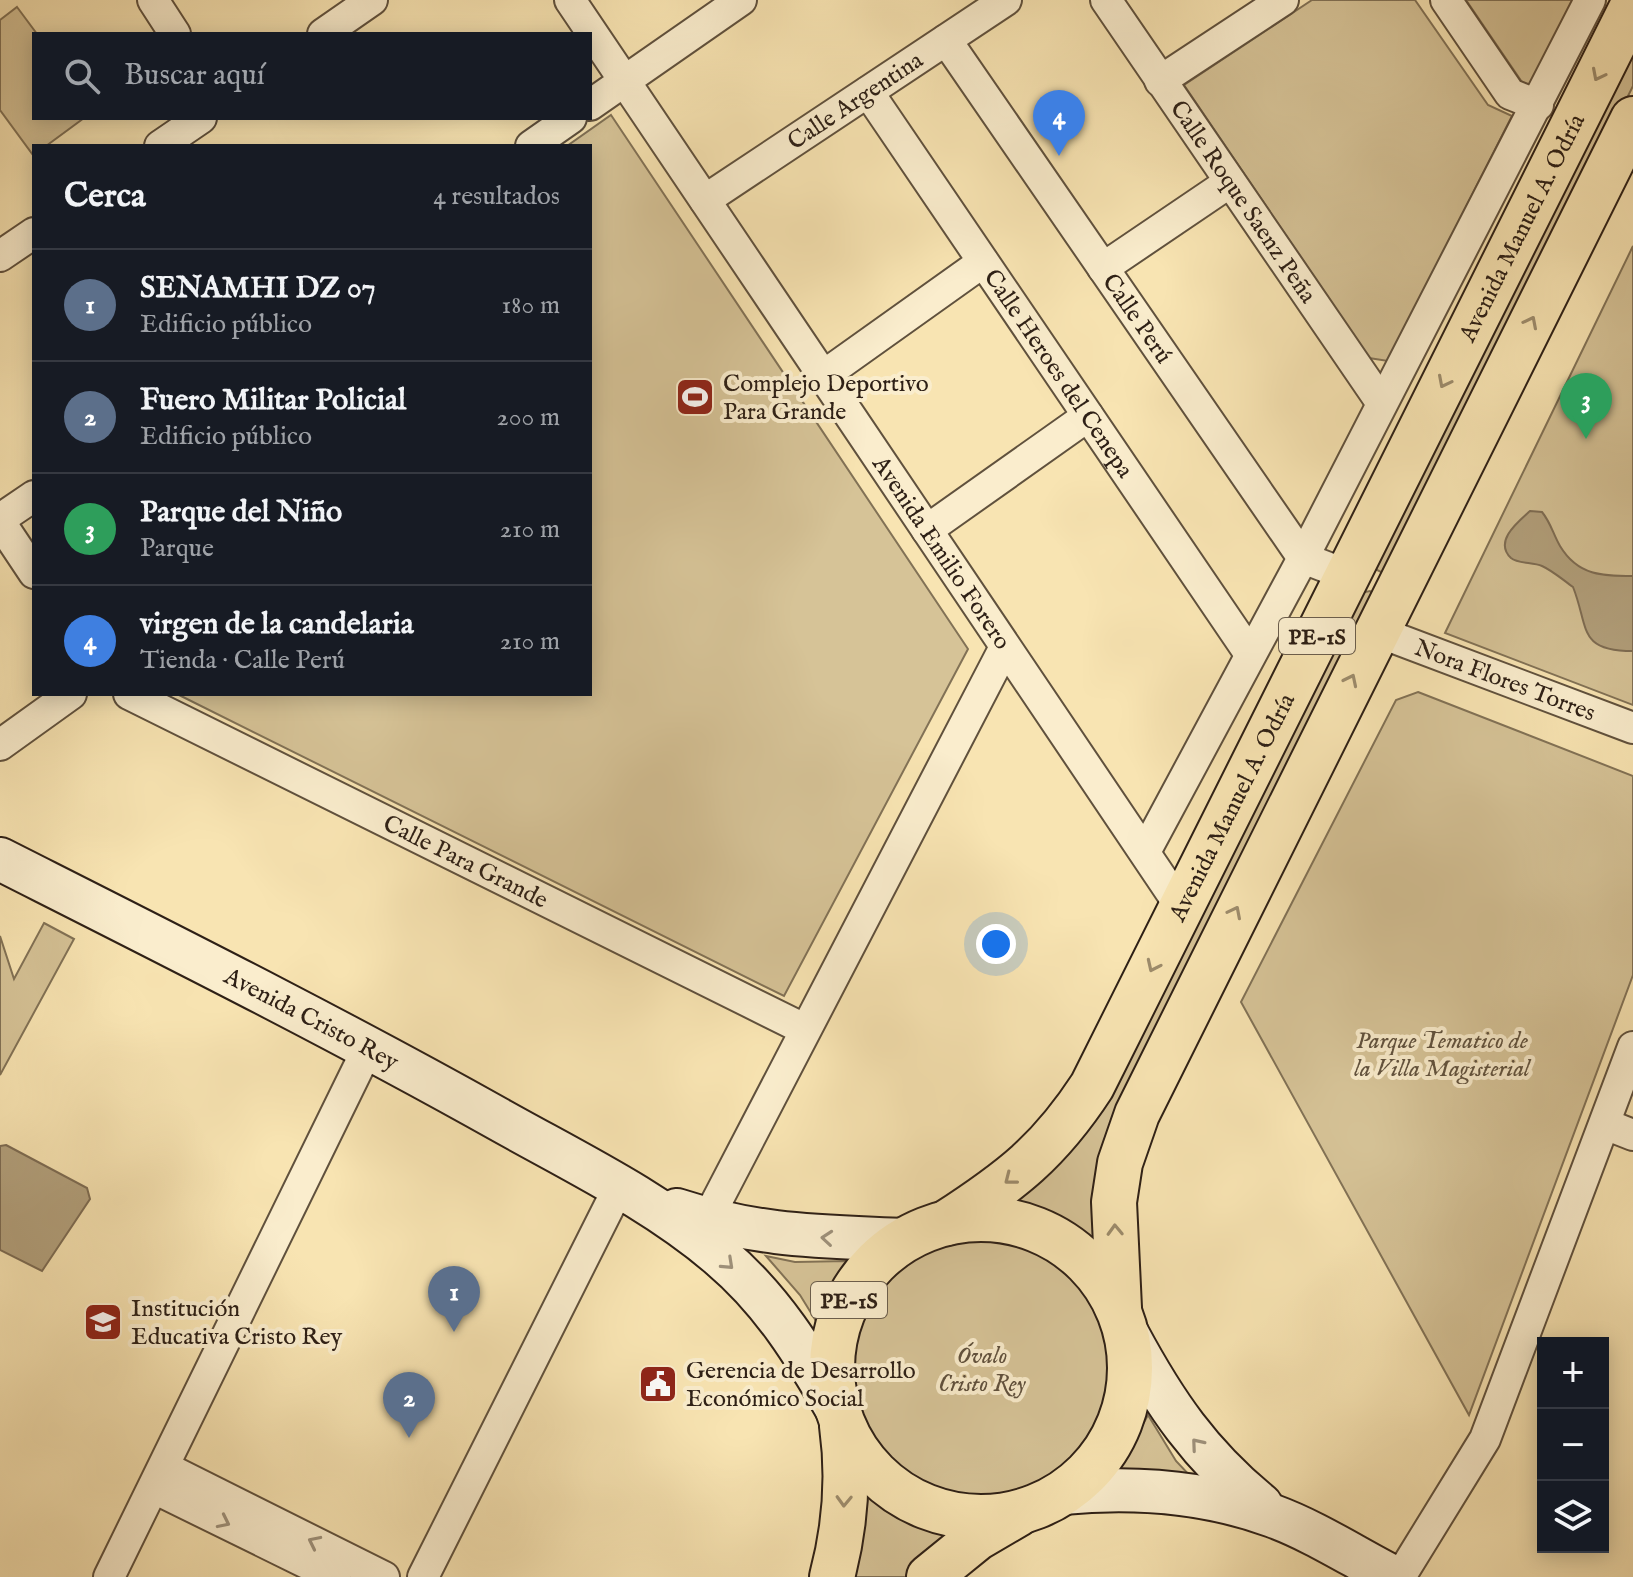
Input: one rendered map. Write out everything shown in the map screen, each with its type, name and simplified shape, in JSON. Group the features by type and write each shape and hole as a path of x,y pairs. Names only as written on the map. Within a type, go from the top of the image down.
{"highway":[{"name":"Avenida Manuel A. Odría","path":"946,1223 1025,1168 1064,1129 1098,1074 1633,5"},
{"name":"Avenida Manuel A. Odría","path":"1123,1322 1114,1202 1120,1163 1137,1114 1384,613 1633,119"},
{"path":"1347,575 1384,613"},
{"name":"PE-1S","path":"832,1577 843,1524 845,1451 832,1378 833,1345 841,1314 857,1285 878,1259 905,1240 946,1223 998,1219 1048,1234 1090,1265 1123,1322 1130,1387 1114,1436 1101,1458 1045,1501 977,1538 929,1577"},
{"name":"PE-1S","path":"840,1417 853,1446 886,1483 929,1508 978,1517 1045,1501"}],"main road":[{"name":"Avenida Cristo Rey","path":"0,859 369,1046 619,1187 687,1229 753,1287 783,1321 840,1417"},
{"name":"Avenida Cristo Rey","path":"619,1187 742,1230 783,1235 905,1240"},
{"path":"1123,1322 1162,1396 1222,1473 1275,1516 1393,1577"},
{"path":"1045,1501 1132,1489 1173,1491 1275,1516"}],"street":[{"path":"153,0 174,32"},
{"path":"326,32 372,0"},
{"name":"Avenida Emilio Forero","path":"570,0 591,32"},
{"path":"592,104 741,0"},
{"name":"Calle Argentina","path":"705,200 1006,0"},
{"name":"Calle Roque Saenz Peña","path":"1106,0 1381,402"},
{"path":"1160,81 1283,0"},
{"path":"1446,0 1510,94 1538,105"},
{"name":"Avenida Manuel A. Odría","path":"1145,852 1303,558 1590,0"},
{"name":"Avenida Emilio Forero","path":"592,33 1181,907"},
{"name":"Calle Perú","path":"946,40 1303,558"},
{"name":"Calle Heroes del Cenepa","path":"868,92 1250,654"},
{"path":"163,144 198,120"},
{"path":"534,144 568,120"},
{"path":"1103,268 1230,182"},
{"path":"0,256 32,234"},
{"path":"823,376 983,262"},
{"path":"927,530 1088,416"},
{"path":"32,497 0,521 32,570"},
{"path":"1303,558 1347,575"},
{"name":"Nora Flores Torres","path":"1384,613 1633,728"},
{"path":"707,1220 1005,647"},
{"path":"0,745 68,696"},
{"name":"Calle Para Grande","path":"133,696 804,1029"},
{"path":"109,1577 369,1046"},
{"path":"1400,1577 1485,1439 1633,1047"},
{"path":"1605,1124 1633,1135"},
{"path":"423,1577 619,1187"},
{"path":"159,1478 322,1574"},
{"path":"159,1478 384,1577"}],"green space":[{"path":"1312,0 1415,0 1488,105 1512,116 1388,361 1369,358 1184,85"},
{"path":"1466,0 1582,0 1539,87 1524,85"},
{"path":"17,7 36,32 32,32 32,120 81,120 49,144 32,144 32,154 0,110 0,20"},
{"path":"1633,32 1633,86 1391,570 1383,573 1371,567"},
{"name":"Complejo Deportivo Para Grande","path":"611,115 968,649 784,996 181,696 592,696 592,144 570,144"},
{"path":"1633,246 1633,705 1445,633"},
{"path":"1370,591 1374,596 1095,1247 1068,1223 1002,1204 1355,594"},
{"name":"Parque Tematico de la Villa Magisterial","path":"1418,692 1633,776 1633,975 1469,1415 1241,1002 1396,700"},
{"path":"44,923 74,939 0,1075 0,936 14,979"},
{"name":"Óvalo Cristo Rey","path":"968,1232 994,1232 1034,1242 1078,1272 1108,1316 1116,1342 1116,1396 1108,1422 1078,1466 1046,1490 1021,1501 994,1506 968,1506 941,1501 916,1490 894,1475 875,1456 860,1434 849,1409 844,1382 844,1356 849,1329 860,1304 875,1282 894,1263 916,1248 941,1237"},
{"path":"766,1256 795,1262 847,1261 816,1321 800,1295"},
{"path":"1148,1415 1176,1461 1194,1480 1107,1475 1126,1456"},
{"path":"855,1476 908,1512 970,1529 910,1577 849,1577"}],"shaded area":[{"path":"1530,511 1542,512 1567,556 1583,569 1611,576 1633,576 1633,651 1602,647 1594,641 1584,625 1573,587 1546,568 1514,560 1506,552 1506,538"},
{"path":"6,1145 87,1188 90,1199 42,1271 0,1250 0,1146"}],"place":[{"name":"virgen de la candelaria","path":"1059,156"},
{"name":"Complejo Deportivo Para Grande","path":"695,397"},
{"name":"Parque del Niño","path":"1586,439"},
{"name":"Institución Educativa Cristo Rey","path":"103,1322"},
{"name":"SENAMHI DZ 07","path":"454,1332"},
{"name":"Gerencia de Desarrollo Económico Social","path":"658,1384"},
{"name":"Fuero Militar Policial","path":"409,1438"}]}
